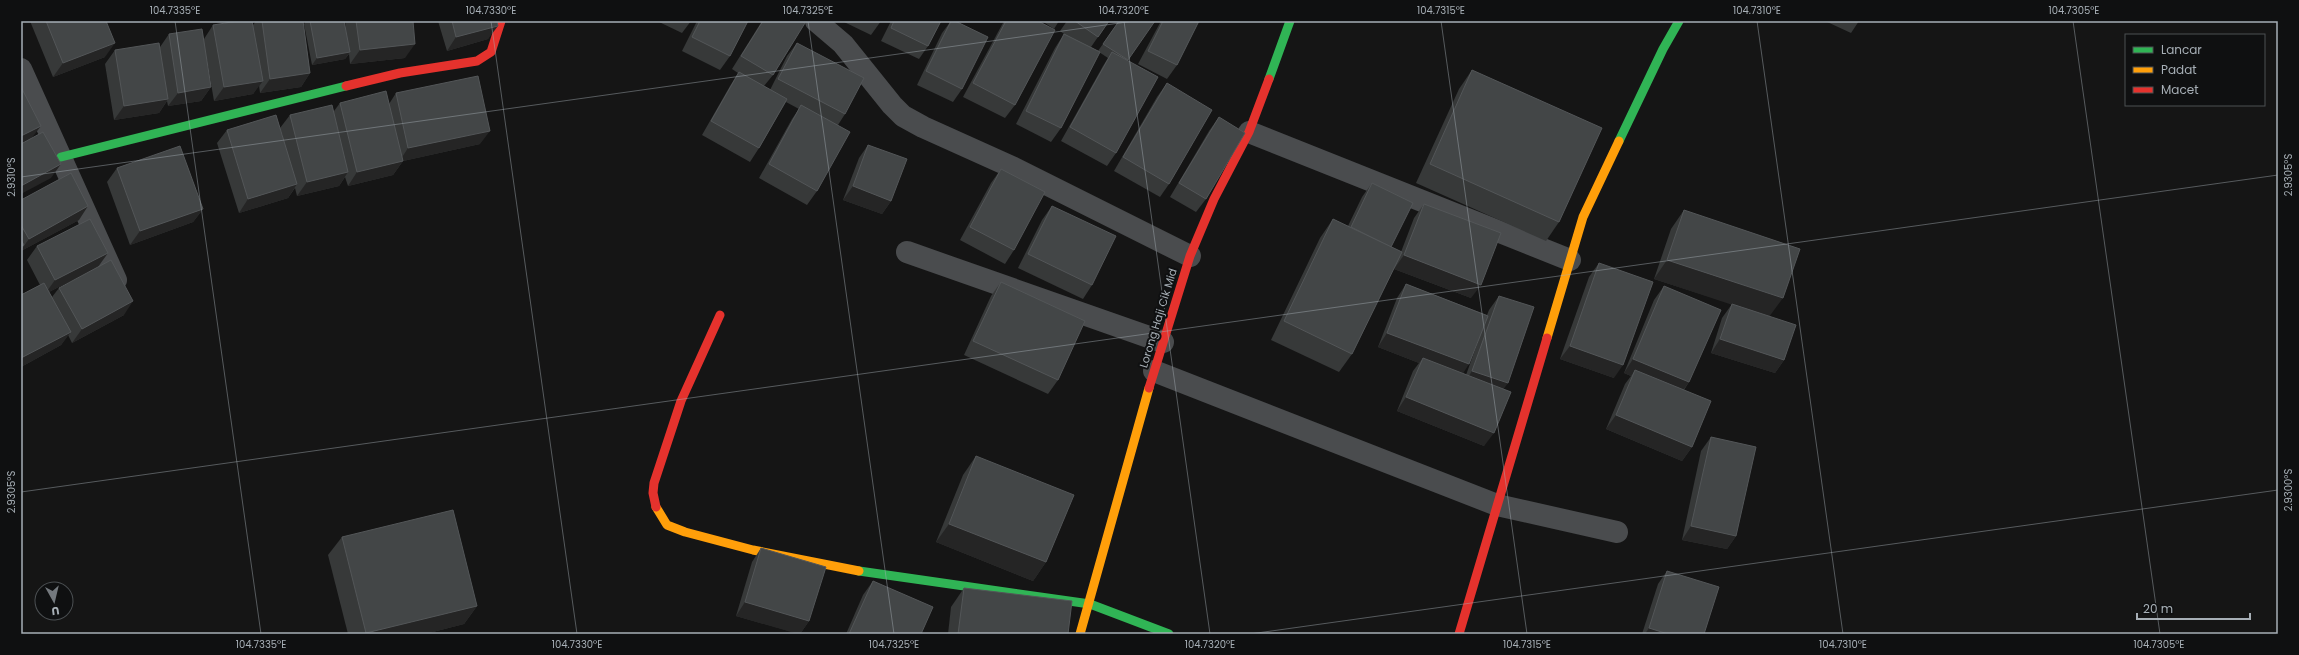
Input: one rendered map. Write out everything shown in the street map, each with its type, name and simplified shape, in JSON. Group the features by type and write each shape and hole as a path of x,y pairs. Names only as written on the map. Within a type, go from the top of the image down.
{"street":[{"path":"61,157 400,72 477,61 491,52 501,21"},
{"path":"816,21 843,44 892,105 903,116 923,127 1014,168 1190,256"},
{"name":"Lorong Haji Cik Mid","path":"1080,634 1090,604 1154,371 1190,256 1214,199 1249,132 1290,21"},
{"path":"1459,634 1583,217 1663,49 1679,21"},
{"path":"21,69 116,280"},
{"path":"1249,132 1570,260"},
{"path":"907,252 1163,342"},
{"path":"720,315 682,401 654,483 653,493 658,510 667,525 685,532 753,550 881,576 1090,604 1169,634"},
{"path":"1154,371 1497,505 1617,532"}],"building":[{"path":"46,21 106,21 115,43 63,63"},
{"path":"238,21 252,21 263,81 224,87 213,25"},
{"path":"262,21 303,21 310,73 270,79"},
{"path":"310,21 344,21 350,52 317,58"},
{"path":"356,21 413,21 415,44 360,50"},
{"path":"452,21 497,21 498,26 456,37"},
{"path":"700,21 748,21 730,56 692,37"},
{"path":"763,21 801,21 805,23 773,75 741,56"},
{"path":"894,21 941,21 928,46 891,28"},
{"path":"951,21 955,21 988,37 962,89 926,71"},
{"path":"1006,21 1038,21 1055,30 1015,105 973,83"},
{"path":"1075,21 1109,21 1098,37"},
{"path":"1119,21 1155,21 1128,60 1103,44"},
{"path":"1163,21 1199,21 1177,65 1148,51"},
{"path":"202,29 211,87 178,93 169,34"},
{"path":"1064,34 1100,52 1061,128 1026,111"},
{"path":"159,43 168,99 124,106 115,50"},
{"path":"797,43 864,78 845,114 778,79"},
{"path":"1112,52 1158,77 1116,153 1070,127"},
{"path":"1472,70 1602,128 1559,222 1430,164"},
{"path":"739,72 787,99 759,148 711,121"},
{"path":"478,76 490,131 408,148 396,93"},
{"path":"1167,83 1212,110 1169,184 1123,157"},
{"path":"21,87 41,126 21,136"},
{"path":"386,91 403,161 357,172 340,103"},
{"path":"332,105 348,172 307,182 290,115"},
{"path":"801,105 850,132 817,191 769,164"},
{"path":"276,115 297,184 248,199 227,130"},
{"path":"1219,117 1245,133 1206,199 1179,183"},
{"path":"43,132 61,164 21,186 21,144"},
{"path":"868,145 907,159 891,201 853,186"},
{"path":"180,146 203,209 140,231 117,168"},
{"path":"1001,169 1045,192 1014,250 970,227"},
{"path":"71,173 88,206 29,239 21,225 21,200"},
{"path":"1372,183 1413,203 1391,247 1351,227"},
{"path":"1424,204 1501,233 1481,285 1404,255"},
{"path":"1052,206 1116,236 1092,285 1028,254"},
{"path":"1684,210 1800,249 1783,298 1667,260"},
{"path":"90,219 108,253 55,280 37,246"},
{"path":"1333,219 1402,252 1352,354 1284,321"},
{"path":"111,260 133,301 82,329 59,288"},
{"path":"1599,263 1653,282 1623,365 1570,346"},
{"path":"1001,282 1085,321 1058,380 973,341"},
{"path":"44,283 71,332 21,358 21,295"},
{"path":"1406,284 1488,316 1469,364 1387,333"},
{"path":"1664,286 1721,310 1689,382 1633,359"},
{"path":"1499,296 1534,307 1508,383 1472,371"},
{"path":"1732,304 1796,325 1784,360 1720,339"},
{"path":"1423,358 1511,392 1494,433 1406,397"},
{"path":"1635,370 1711,401 1692,447 1616,415"},
{"path":"1711,437 1756,447 1736,536 1691,526"},
{"path":"976,456 1074,495 1046,562 949,524"},
{"path":"453,510 477,606 366,633 342,537"},
{"path":"761,548 826,567 809,621 745,602"},
{"path":"1667,571 1719,587 1704,634 1668,634 1649,628"},
{"path":"873,581 933,607 921,634 849,634"},
{"path":"964,588 1072,601 1068,634 958,634"}],"traffic: fast":[{"path":"1269,79 1290,21"},
{"path":"1619,141 1663,49 1679,21"},
{"path":"61,157 346,86"},
{"path":"859,571 1090,604 1169,634"}],"traffic: slow":[{"path":"1547,338 1583,217 1619,141"},
{"path":"1080,634 1149,388"},
{"path":"656,507 667,525 685,532 753,550 859,571"}],"traffic: jam":[{"path":"346,86 400,73 477,61 491,52 501,21"},
{"path":"1149,388 1190,256 1214,199 1249,132 1269,79"},
{"path":"656,507 653,493 654,483 681,401 720,315"},
{"path":"1459,634 1547,338"}]}
